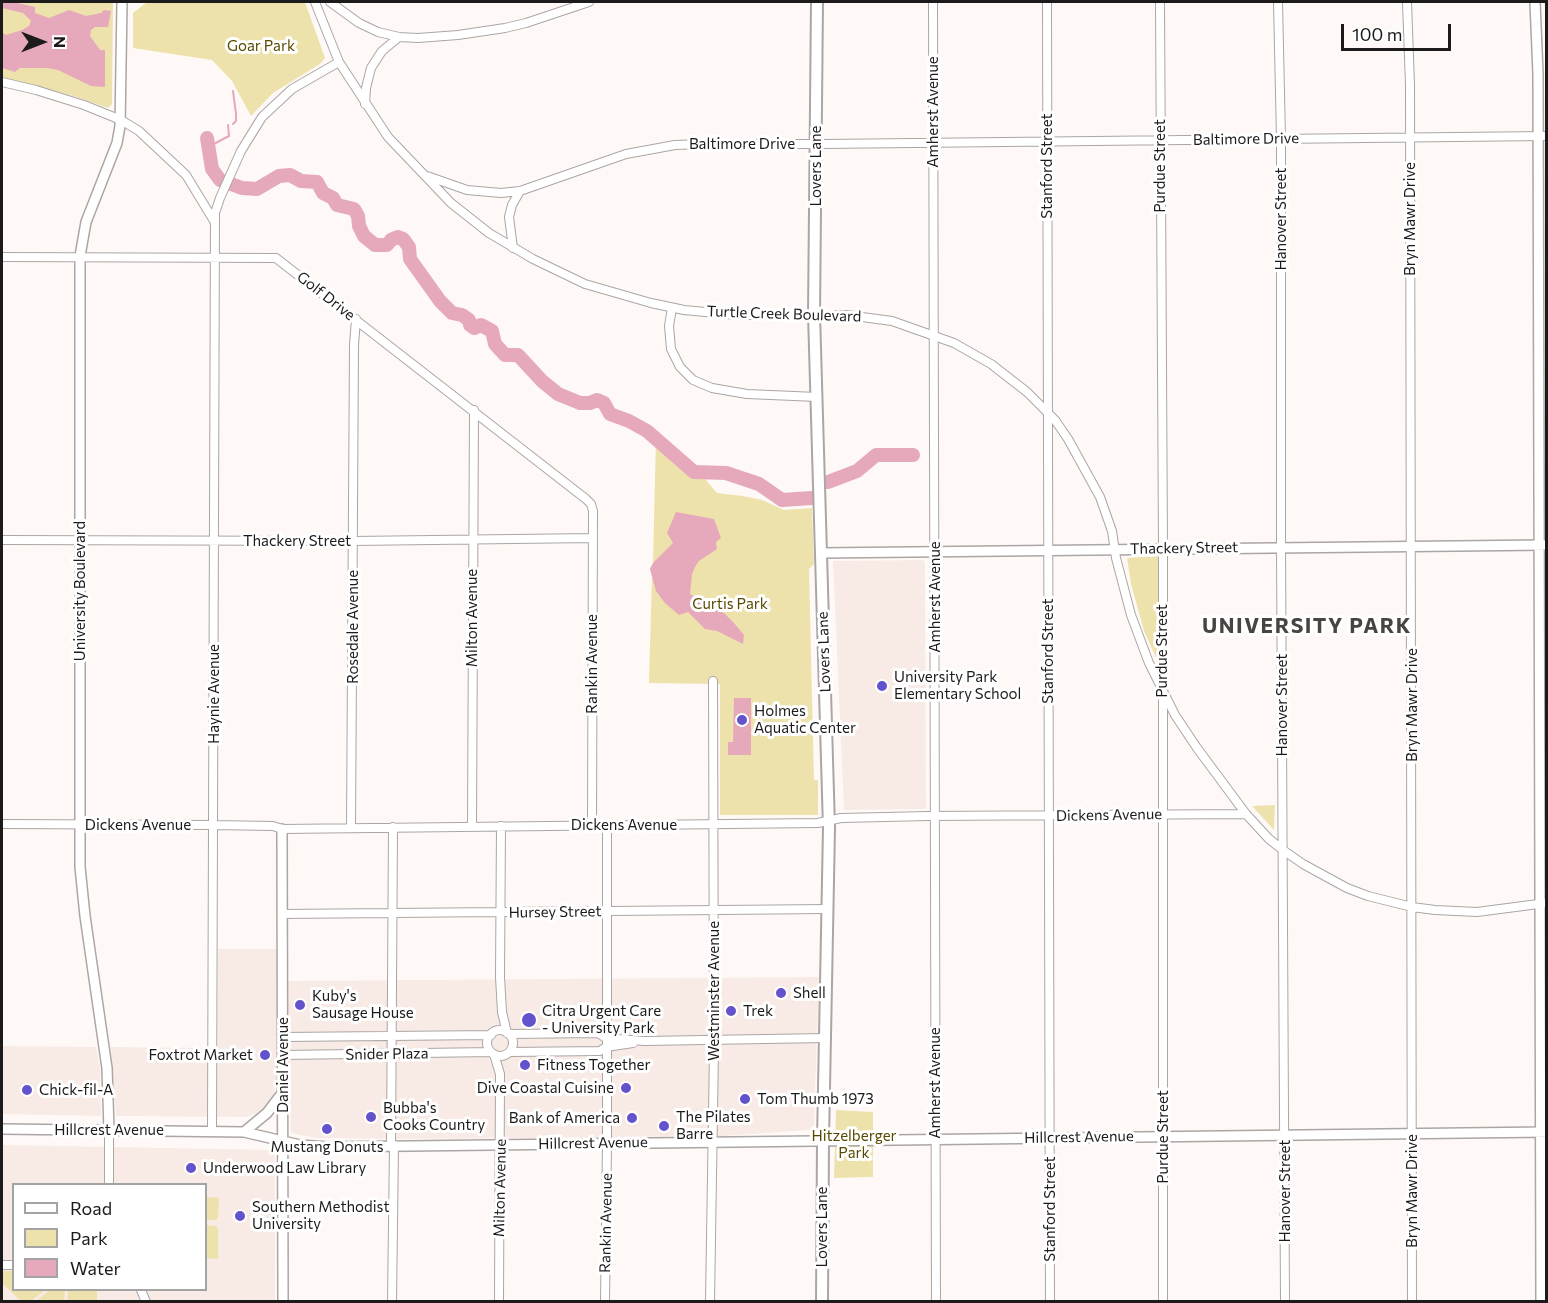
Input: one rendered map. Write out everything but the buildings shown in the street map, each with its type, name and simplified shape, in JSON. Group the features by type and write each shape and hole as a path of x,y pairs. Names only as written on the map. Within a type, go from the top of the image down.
{"main road":[{"name":"Lovers Lane","path":"817,2 814,314 829,820 822,1302"}],"street":[{"name":"University Boulevard","path":"109,1183 107,1068 80,867 80,256 86,222 117,143 121,120 122,2"},
{"name":"Turtle Creek Boulevard","path":"315,2 339,62 388,137 451,203 489,233 513,248 585,284 672,308 737,315 814,314 877,318 954,343 991,364 1027,392 1048,413 1068,439 1092,480 1107,513 1131,615 1149,663 1175,715 1246,814 1269,839 1283,850 1303,864 1347,888 1412,907 1477,912 1543,904"},
{"path":"330,2 359,23 378,32 399,37 458,35 505,28 589,2"},
{"name":"Amherst Avenue","path":"933,2 936,1302"},
{"name":"Stanford Street","path":"1047,2 1050,1302"},
{"name":"Purdue Street","path":"1160,2 1163,1302"},
{"name":"Hanover Street","path":"1278,2 1281,139 1285,1302"},
{"name":"Bryn Mawr Drive","path":"1407,2 1410,85 1412,546 1412,1302"},
{"path":"1535,2 1542,136 1543,1132 1540,1302"},
{"path":"365,104 371,68 382,51 399,37"},
{"path":"214,222 220,198 249,135 277,101 308,78 339,62"},
{"path":"2,82 84,105 121,120 139,131 186,175 214,222"},
{"name":"Baltimore Drive","path":"423,175 467,190 501,193 520,191 617,157 650,149 700,144 1542,136"},
{"path":"513,248 509,217 512,205 520,191"},
{"name":"Haynie Avenue","path":"212,1131 214,222"},
{"name":"Golf Drive","path":"2,257 276,258 591,504"},
{"path":"672,308 669,326 671,349 680,367 693,380 712,388 747,394 817,398"},
{"name":"Rosedale Avenue","path":"351,828 356,319"},
{"name":"Milton Avenue","path":"472,826 474,411"},
{"name":"Rankin Avenue","path":"591,504 593,511 592,825"},
{"name":"Thackery Street","path":"2,540 353,541 593,538"},
{"name":"Thackery Street","path":"822,553 1543,545"},
{"name":"Westminster Avenue","path":"710,1302 714,1041 713,681"},
{"name":"Dickens Avenue","path":"2,824 273,826 282,829 818,823 841,818 935,816 1246,814"},
{"name":"Rankin Avenue","path":"604,1302 607,1143 607,825"},
{"path":"501,826 502,1012 513,1043 509,1053"},
{"path":"392,1302 393,827"},
{"name":"Daniel Avenue","path":"282,829 284,1302"},
{"name":"Hursey Street","path":"282,914 828,909"},
{"path":"502,1012 488,1044 492,1053 501,1056 509,1053 596,1051 606,1047 644,1041"},
{"path":"492,1034 501,1031 508,1034 597,1033 606,1038 644,1041 826,1038"},
{"name":"Snider Plaza","path":"283,1037 492,1034"},
{"name":"Milton Avenue","path":"492,1053 500,1074 499,1302"},
{"name":"Snider Plaza","path":"283,1055 492,1053"},
{"name":"Milton Avenue","path":"500,1074 509,1053"},
{"path":"244,1132 267,1113 283,1092"},
{"name":"Hillcrest Avenue","path":"2,1129 244,1132 300,1145 328,1147 1543,1132"}],"shaded area":[{"name":"University Park Elementary School","path":"923,560 925,562 926,809 844,810 833,561"},
{"path":"218,949 277,949 276,1082 273,1100 266,1110 246,1117 116,1116 111,1047 218,1048"},
{"path":"819,977 814,1125 811,1130 721,1136 394,1139 315,1138 291,1133 288,981"},
{"path":"2,1046 96,1047 100,1067 101,1116 2,1114"},
{"name":"Southern Methodist University","path":"2,1145 275,1150 275,1301 2,1302"}],"green space":[{"path":"2,2 113,2 112,104 108,108 74,96 2,77"},
{"name":"Goar Park","path":"147,2 305,2 325,58 320,64 273,93 251,116 232,81 212,60 133,48 133,13"},
{"name":"Curtis Park","path":"656,435 693,465 717,493 762,500 784,510 812,508 814,564 809,569 814,780 818,780 818,815 720,815 720,684 649,683 652,576 650,569 653,563"},
{"path":"1159,556 1158,662 1144,631 1131,584 1127,558"},
{"path":"1275,805 1274,830 1252,806"},
{"name":"Hitzelberger Park","path":"836,1110 873,1112 873,1177 834,1178"},
{"path":"207,1197 219,1198 216,1220 207,1220"},
{"path":"207,1225 216,1226 218,1229 218,1259 207,1258"},
{"path":"2,1271 12,1271 12,1291 44,1291 31,1301 21,1301 2,1283"},
{"path":"49,1291 65,1291 64,1301 36,1301"},
{"path":"68,1291 97,1291 97,1301 67,1301"}],"water":[{"path":"2,2 35,7 35,13 49,18 69,10 86,16 101,13 104,10 111,11 108,27 95,27 91,30 90,36 100,50 105,50 105,87 91,86 58,70 20,68 15,72 2,68 2,32 6,35 22,30 29,26 31,21 23,13 2,8"},
{"path":"676,512 714,519 721,538 716,542 717,549 699,561 695,567 690,594 725,614 744,635 743,644 717,631 705,629 688,612 679,615 665,603 656,591 650,569 673,543 667,533"},
{"name":"Holmes Aquatic Center","path":"734,698 751,698 751,755 728,755 728,742 733,742"}],"waterway":[{"path":"233,91 236,114 236,121 233,124"},
{"path":"208,147 229,136 228,125"},
{"path":"207,138 212,169 220,180 242,188 257,189 279,176 290,175 301,181 317,182 323,193 333,198 337,205 354,209 364,236 375,245 387,245 398,237 403,239 409,247 410,259 440,301 452,313 462,315 469,320 470,325 474,328 481,325 492,331 495,344 505,355 518,355 542,381 558,394 580,403 597,400 604,403 610,414 647,431 694,472 726,473 759,484 782,500 812,498"},
{"path":"828,482 857,471 876,455 913,455"}],"place":[{"name":"University Park Elementary School","path":"882,686"},
{"name":"Holmes Aquatic Center","path":"742,720"},
{"name":"Shell","path":"781,993"},
{"name":"Kuby's Sausage House","path":"300,1005"},
{"name":"Trek","path":"731,1011"},
{"name":"Citra Urgent Care - University Park","path":"529,1020"},
{"name":"Foxtrot Market","path":"265,1055"},
{"name":"Fitness Together","path":"525,1065"},
{"name":"Dive Coastal Cuisine","path":"626,1088"},
{"name":"Chick-fil-A","path":"27,1090"},
{"name":"Tom Thumb 1973","path":"745,1099"},
{"name":"Bubba's Cooks Country","path":"371,1117"},
{"name":"Bank of America","path":"632,1118"},
{"name":"The Pilates Barre","path":"664,1126"},
{"name":"Mustang Donuts","path":"327,1129"},
{"name":"Underwood Law Library","path":"191,1168"},
{"name":"Southern Methodist University","path":"240,1216"}],"district":[{"name":"UNIVERSITY PARK","path":"1307,626"}]}
